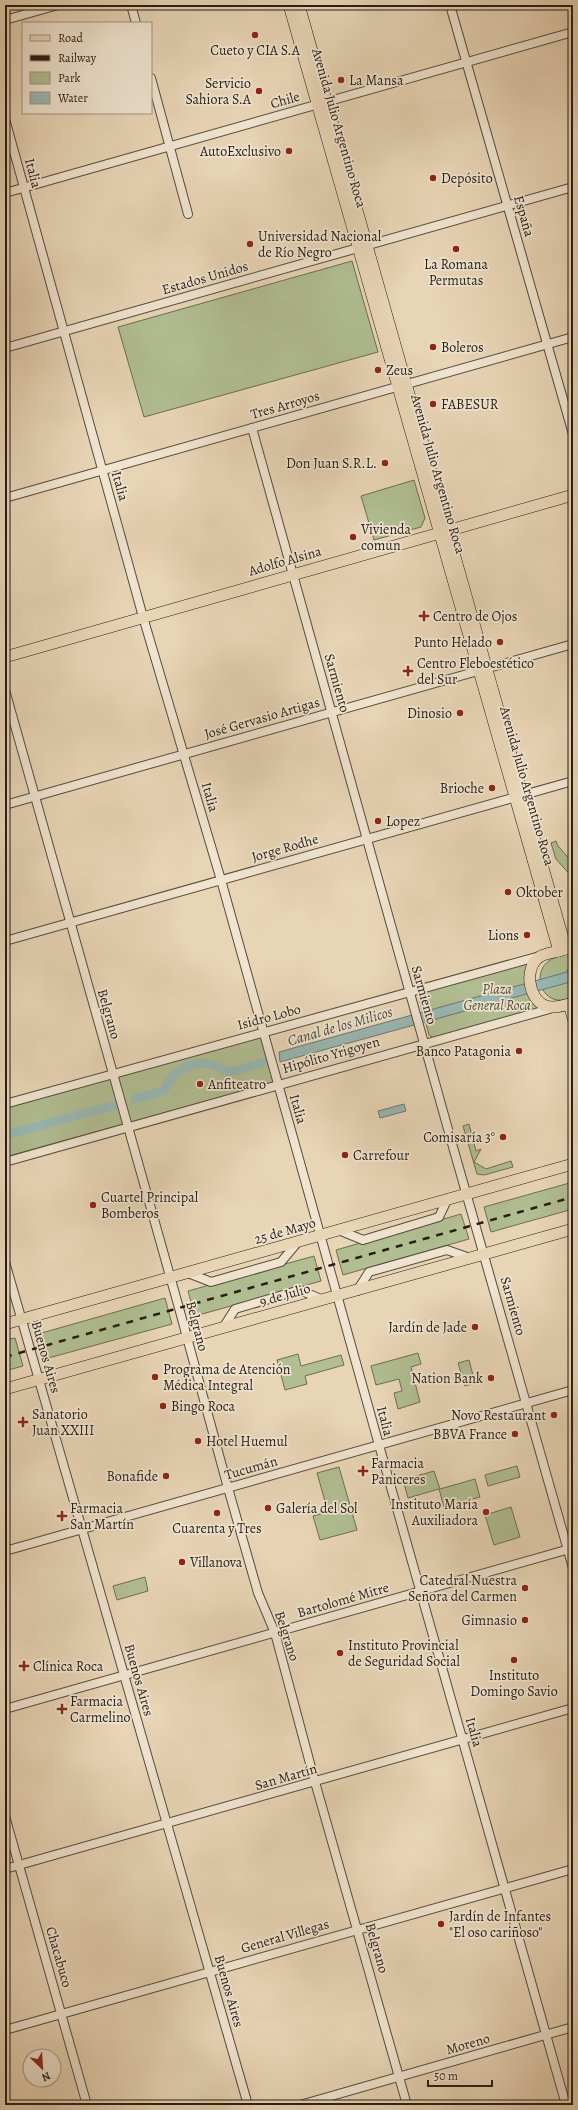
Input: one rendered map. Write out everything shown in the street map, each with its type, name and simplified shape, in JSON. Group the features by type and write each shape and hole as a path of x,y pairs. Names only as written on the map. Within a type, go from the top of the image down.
{"main road":[{"name":"Avenida Julio Argentino Roca","path":"289,5 322,103"},
{"name":"Avenida Julio Argentino Roca","path":"299,5 322,103 362,246 519,796 566,949"},
{"name":"Adolfo Alsina","path":"5,657 573,495"},
{"path":"556,1008 542,1004 531,988 531,970 533,965 541,956 566,949"},
{"path":"571,1003 573,1018"},
{"name":"Hipólito Yrigoyen","path":"556,1008 571,1003"},
{"name":"25 de Mayo","path":"5,1324 341,1231 573,1164"},
{"name":"9 de Julio","path":"5,1389 573,1229"}],"street":[{"path":"5,20 58,5"},
{"path":"131,5 136,22"},
{"name":"España","path":"450,5 573,434"},
{"name":"Chile","path":"5,193 573,32"},
{"path":"152,82 188,214"},
{"name":"Italia","path":"5,119 143,617 221,880 379,1446 566,2105"},
{"name":"Estados Unidos","path":"5,348 573,187"},
{"name":"Tres Arroyos","path":"5,498 573,337"},
{"name":"Sarmiento","path":"252,428 424,1044 570,1548 573,1568"},
{"name":"José Gervasio Artigas","path":"5,805 573,644"},
{"name":"Belgrano","path":"5,690 171,1278 258,1594 275,1633 315,1782 407,2105"},
{"name":"Jorge Rodhe","path":"5,941 573,781"},
{"name":"Isidro Lobo","path":"5,1104 541,956"},
{"name":"Hipólito Yrigoyen","path":"5,1162 556,1008"},
{"name":"Buenos Aires","path":"5,1262 248,2105"},
{"name":"Tucumán","path":"5,1551 573,1390"},
{"name":"Bartolomé Mitre","path":"5,1709 570,1548"},
{"name":"San Martín","path":"5,1869 573,1708"},
{"name":"Chacabuco","path":"5,1816 87,2105"},
{"name":"General Villegas","path":"5,2030 210,1970 573,1868"},
{"name":"Moreno","path":"300,2105 400,2078 573,2027"}],"green space":[{"path":"352,261 378,352 144,417 118,327"},
{"path":"414,480 425,518 421,527 374,540 361,496"},
{"path":"556,841 558,846 573,863 573,878 556,859 551,843"},
{"path":"573,953 573,999 557,1000 551,998 543,989 540,977 541,971 544,965 551,959"},
{"name":"Plaza General Roca","path":"528,963 540,1008 433,1038 429,1035 419,998 420,993"},
{"path":"264,1035 274,1082 5,1157 5,1108"},
{"path":"469,1124 476,1151 481,1149 474,1162 486,1169 511,1161 513,1167 484,1175 477,1174 463,1126"},
{"path":"573,1182 573,1209 491,1232 484,1207"},
{"path":"461,1214 469,1239 343,1275 336,1250"},
{"path":"314,1256 321,1281 195,1316 188,1291"},
{"path":"165,1298 172,1324 45,1359 38,1334"},
{"path":"15,1338 23,1366 5,1371 5,1340"},
{"path":"418,1353 421,1364 411,1367 420,1402 398,1409 394,1393 402,1391 399,1379 376,1385 371,1366"},
{"path":"298,1354 301,1366 341,1355 344,1365 305,1376 307,1384 285,1390 277,1360"},
{"path":"469,1360 475,1383 465,1386 458,1363"},
{"path":"517,1466 520,1477 488,1486 485,1475"},
{"path":"339,1467 357,1530 320,1540 313,1516 328,1512 317,1473"},
{"path":"434,1471 440,1489 475,1479 480,1497 444,1507 439,1489 408,1498 403,1480"},
{"path":"511,1507 520,1537 494,1545 485,1515"},
{"path":"145,1577 148,1591 117,1600 113,1586"}],"water":[{"path":"573,968 573,984 571,985 570,982 280,1062 279,1052 567,972 567,970"},
{"path":"404,1104 406,1111 380,1118 378,1111"}],"waterway":[{"name":"Canal de los Milicos","path":"135,1099 164,1091 172,1078 178,1072 191,1065 214,1065 224,1070 231,1071 240,1070 264,1062"},
{"name":"Canal de los Milicos","path":"5,1135 116,1105"}],"railway":[{"path":"5,1357 573,1197"}],"place":[{"name":"Cueto y CIA S.A","path":"255,35"},
{"name":"La Mansa","path":"341,80"},
{"name":"Servicio Sahiora S.A","path":"259,91"},
{"name":"AutoExclusivo","path":"289,151"},
{"name":"Depósito","path":"433,178"},
{"name":"Universidad Nacional de Río Negro","path":"250,244"},
{"name":"La Romana Permutas","path":"456,249"},
{"name":"Boleros","path":"433,347"},
{"name":"Zeus","path":"378,370"},
{"name":"FABESUR","path":"433,404"},
{"name":"Don Juan S.R.L.","path":"385,463"},
{"name":"Vivienda comun","path":"353,537"},
{"name":"Centro de Ojos","path":"424,616"},
{"name":"Punto Helado","path":"500,642"},
{"name":"Centro Fleboestético del Sur","path":"408,671"},
{"name":"Dinosio","path":"460,713"},
{"name":"Brioche","path":"492,788"},
{"name":"Lopez","path":"378,821"},
{"name":"Oktober","path":"508,892"},
{"name":"Lions","path":"527,935"},
{"name":"Banco Patagonia","path":"519,1051"},
{"name":"Anfiteatro","path":"200,1084"},
{"name":"Comisaría 3°","path":"503,1137"},
{"name":"Carrefour","path":"345,1155"},
{"name":"Cuartel Principal Bomberos","path":"93,1205"},
{"name":"Jardín de Jade","path":"475,1327"},
{"name":"Programa de Atención Médica Integral","path":"155,1377"},
{"name":"Nation Bank","path":"491,1378"},
{"name":"Bingo Roca","path":"163,1406"},
{"name":"Novo Restaurant","path":"554,1415"},
{"name":"Sanatorio Juan XXIII","path":"23,1422"},
{"name":"BBVA France","path":"515,1434"},
{"name":"Hotel Huemul","path":"198,1441"},
{"name":"Farmacia Paniceres","path":"363,1471"},
{"name":"Bonafide","path":"166,1476"},
{"name":"Galería del Sol","path":"268,1508"},
{"name":"Instituto María Auxiliadora","path":"486,1512"},
{"name":"Cuarenta y Tres","path":"217,1513"},
{"name":"Farmacia San Martín","path":"62,1516"},
{"name":"Villanova","path":"182,1562"},
{"name":"Catedral Nuestra Señora del Carmen","path":"525,1588"},
{"name":"Gimnasio","path":"525,1620"},
{"name":"Instituto Provincial de Seguridad Social","path":"340,1653"},
{"name":"Instituto Domingo Savio","path":"514,1660"},
{"name":"Clínica Roca","path":"24,1666"},
{"name":"Farmacia Carmelino","path":"62,1709"},
{"name":"Jardín de Infantes \"El oso cariñoso\"","path":"441,1924"}]}
